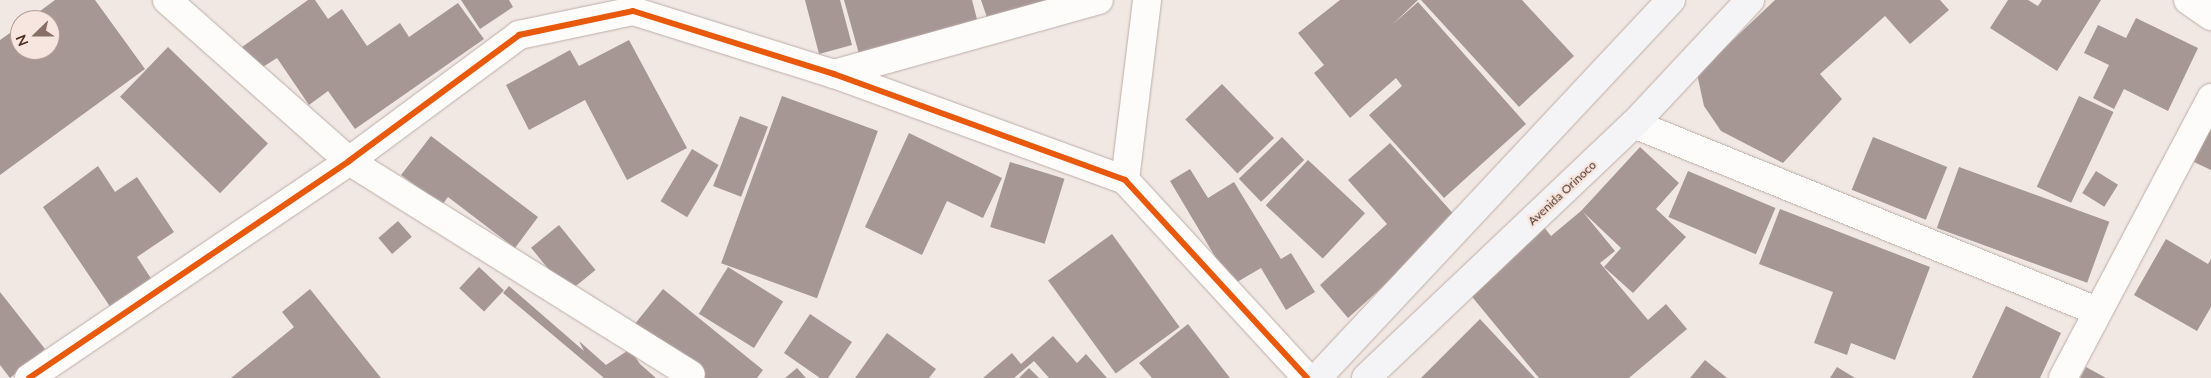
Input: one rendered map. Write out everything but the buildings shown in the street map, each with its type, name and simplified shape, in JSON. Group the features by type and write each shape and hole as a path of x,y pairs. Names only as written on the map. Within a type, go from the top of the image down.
{"main road":[{"path":"1317,378 1671,0"},
{"name":"Avenida Orinoco","path":"1366,378 1634,124 1750,0"}],"street":[{"path":"167,0 349,160 691,375"},
{"path":"834,74 1099,0"},
{"path":"1124,180 1147,0"},
{"path":"2188,0 2211,16"},
{"path":"29,378 349,160 519,35 631,6 834,74 1124,180 1307,378"},
{"path":"2063,378 2211,98"},
{"path":"1634,124 2097,311"}],"cycle path":[{"path":"29,378 349,161 519,35 633,11 834,74 1125,180 1307,378"}]}
